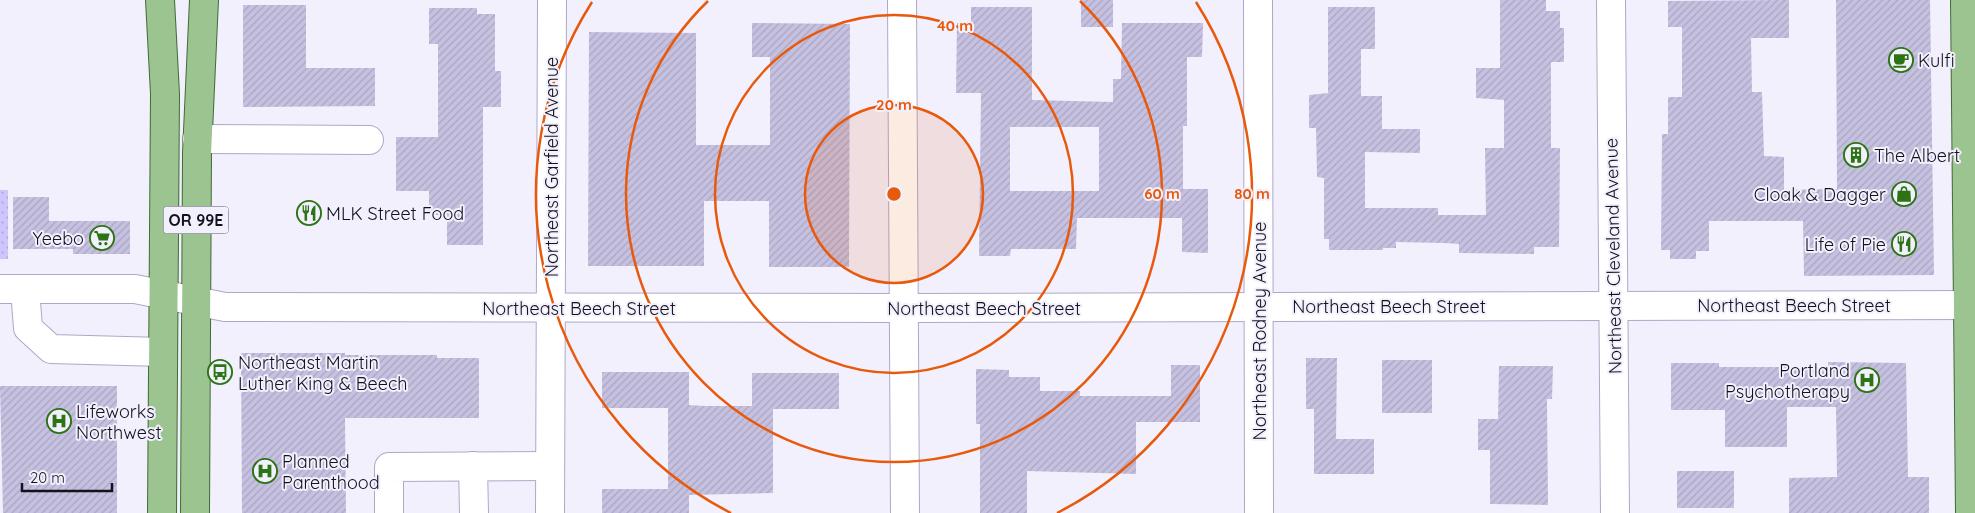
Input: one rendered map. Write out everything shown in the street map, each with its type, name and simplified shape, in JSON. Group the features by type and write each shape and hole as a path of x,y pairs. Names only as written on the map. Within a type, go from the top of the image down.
{"main road":[{"name":"OR 99E","path":"160,0 164,94 162,513"},
{"name":"OR 99E","path":"195,513 197,139 204,0"},
{"path":"1965,0 1972,305 1970,513"}],"street":[{"name":"Northeast Garfield Avenue","path":"550,513 552,0"},
{"path":"902,0 905,513"},
{"name":"Northeast Rodney Avenue","path":"1258,0 1259,513"},
{"name":"Northeast Cleveland Avenue","path":"1611,0 1615,513"},
{"path":"197,139 369,140"},
{"name":"Northeast Beech Street","path":"13,289 135,289 225,307 904,308 1972,305"},
{"path":"13,289 28,328 51,349 163,352"},
{"path":"473,466 474,513"},
{"path":"389,513 388,467 550,466"}],"shaded area":[{"path":"0,190 8,190 8,259 0,259"}],"building":[{"path":"1081,0 1113,0 1113,27 1081,27"},
{"path":"1500,0 1546,0 1546,11 1560,11 1560,28 1564,28 1564,62 1551,62 1551,148 1560,148 1559,247 1534,247 1534,254 1459,253 1459,244 1396,242 1396,248 1383,248 1383,250 1329,250 1329,239 1324,239 1324,178 1317,177 1316,128 1309,128 1309,95 1328,93 1328,7 1375,7 1375,49 1361,49 1361,96 1382,96 1382,129 1420,129 1420,153 1365,152 1365,208 1438,208 1438,215 1486,215 1485,148 1504,148 1504,100 1476,98 1476,68 1500,68"},
{"path":"1789,0 1789,38 1751,38 1752,92 1762,92 1764,156 1784,157 1784,190 1837,189 1836,0 1930,0 1934,275 1804,276 1803,221 1709,221 1709,251 1696,251 1696,259 1670,259 1670,250 1661,250 1662,134 1668,134 1668,97 1682,97 1682,27 1668,27 1668,1"},
{"path":"243,5 306,5 306,68 375,68 375,106 243,107"},
{"path":"971,7 1032,7 1032,100 1113,102 1113,79 1121,79 1122,23 1203,23 1202,57 1187,57 1187,126 1183,126 1183,189 1208,189 1208,253 1182,252 1182,218 1077,218 1076,249 1011,249 1010,256 979,256 981,93 956,93 957,23 971,23","holes":["1010,127 1099,127 1099,191 1010,191"]},
{"path":"429,8 477,8 477,14 495,14 495,71 501,71 501,107 483,107 483,245 447,245 447,215 429,215 429,191 396,191 396,137 438,137 438,44 429,44"},
{"path":"752,23 850,24 849,267 769,267 769,201 704,201 704,266 588,266 589,32 696,33 696,145 770,145 770,57 752,57"},
{"path":"13,197 49,197 49,221 130,221 130,254 73,254 73,249 13,249"},
{"path":"241,353 345,353 345,355 437,355 437,358 479,358 479,418 345,418 346,513 242,513"},
{"path":"1306,358 1337,358 1336,439 1374,439 1374,474 1314,474 1314,409 1306,409"},
{"path":"1382,360 1432,360 1432,413 1382,413"},
{"path":"1828,362 1906,363 1908,477 1929,477 1929,513 1789,513 1789,478 1837,477 1836,407 1787,407 1787,447 1725,447 1725,410 1671,410 1671,363 1719,363 1719,367 1828,367"},
{"path":"1171,365 1200,365 1200,422 1136,422 1136,474 1027,471 1027,513 980,513 980,424 976,424 976,369 1009,370 1009,377 1040,377 1040,391 1080,391 1080,396 1171,396"},
{"path":"1499,366 1553,366 1552,399 1547,399 1548,505 1490,504 1490,450 1478,450 1478,419 1498,419"},
{"path":"602,372 689,372 689,405 704,406 752,406 752,373 839,373 839,409 773,409 773,493 689,495 689,513 602,513 602,489 668,489 668,408 602,408"},
{"path":"0,386 117,386 117,513 3,513"},
{"path":"1677,471 1734,471 1734,508 1677,508"}],"place":[{"name":"Kulfi","path":"1901,60"},
{"name":"The Albert","path":"1856,155"},
{"name":"Cloak & Dagger","path":"1904,194"},
{"name":"MLK Street Food","path":"309,213"},
{"name":"Yeebo","path":"102,238"},
{"name":"Life of Pie","path":"1904,244"},
{"name":"Northeast Martin Luther King & Beech","path":"220,372"},
{"name":"Portland Psychotherapy","path":"1867,380"},
{"name":"Lifeworks Northwest","path":"59,421"},
{"name":"Planned Parenthood","path":"265,471"}]}
